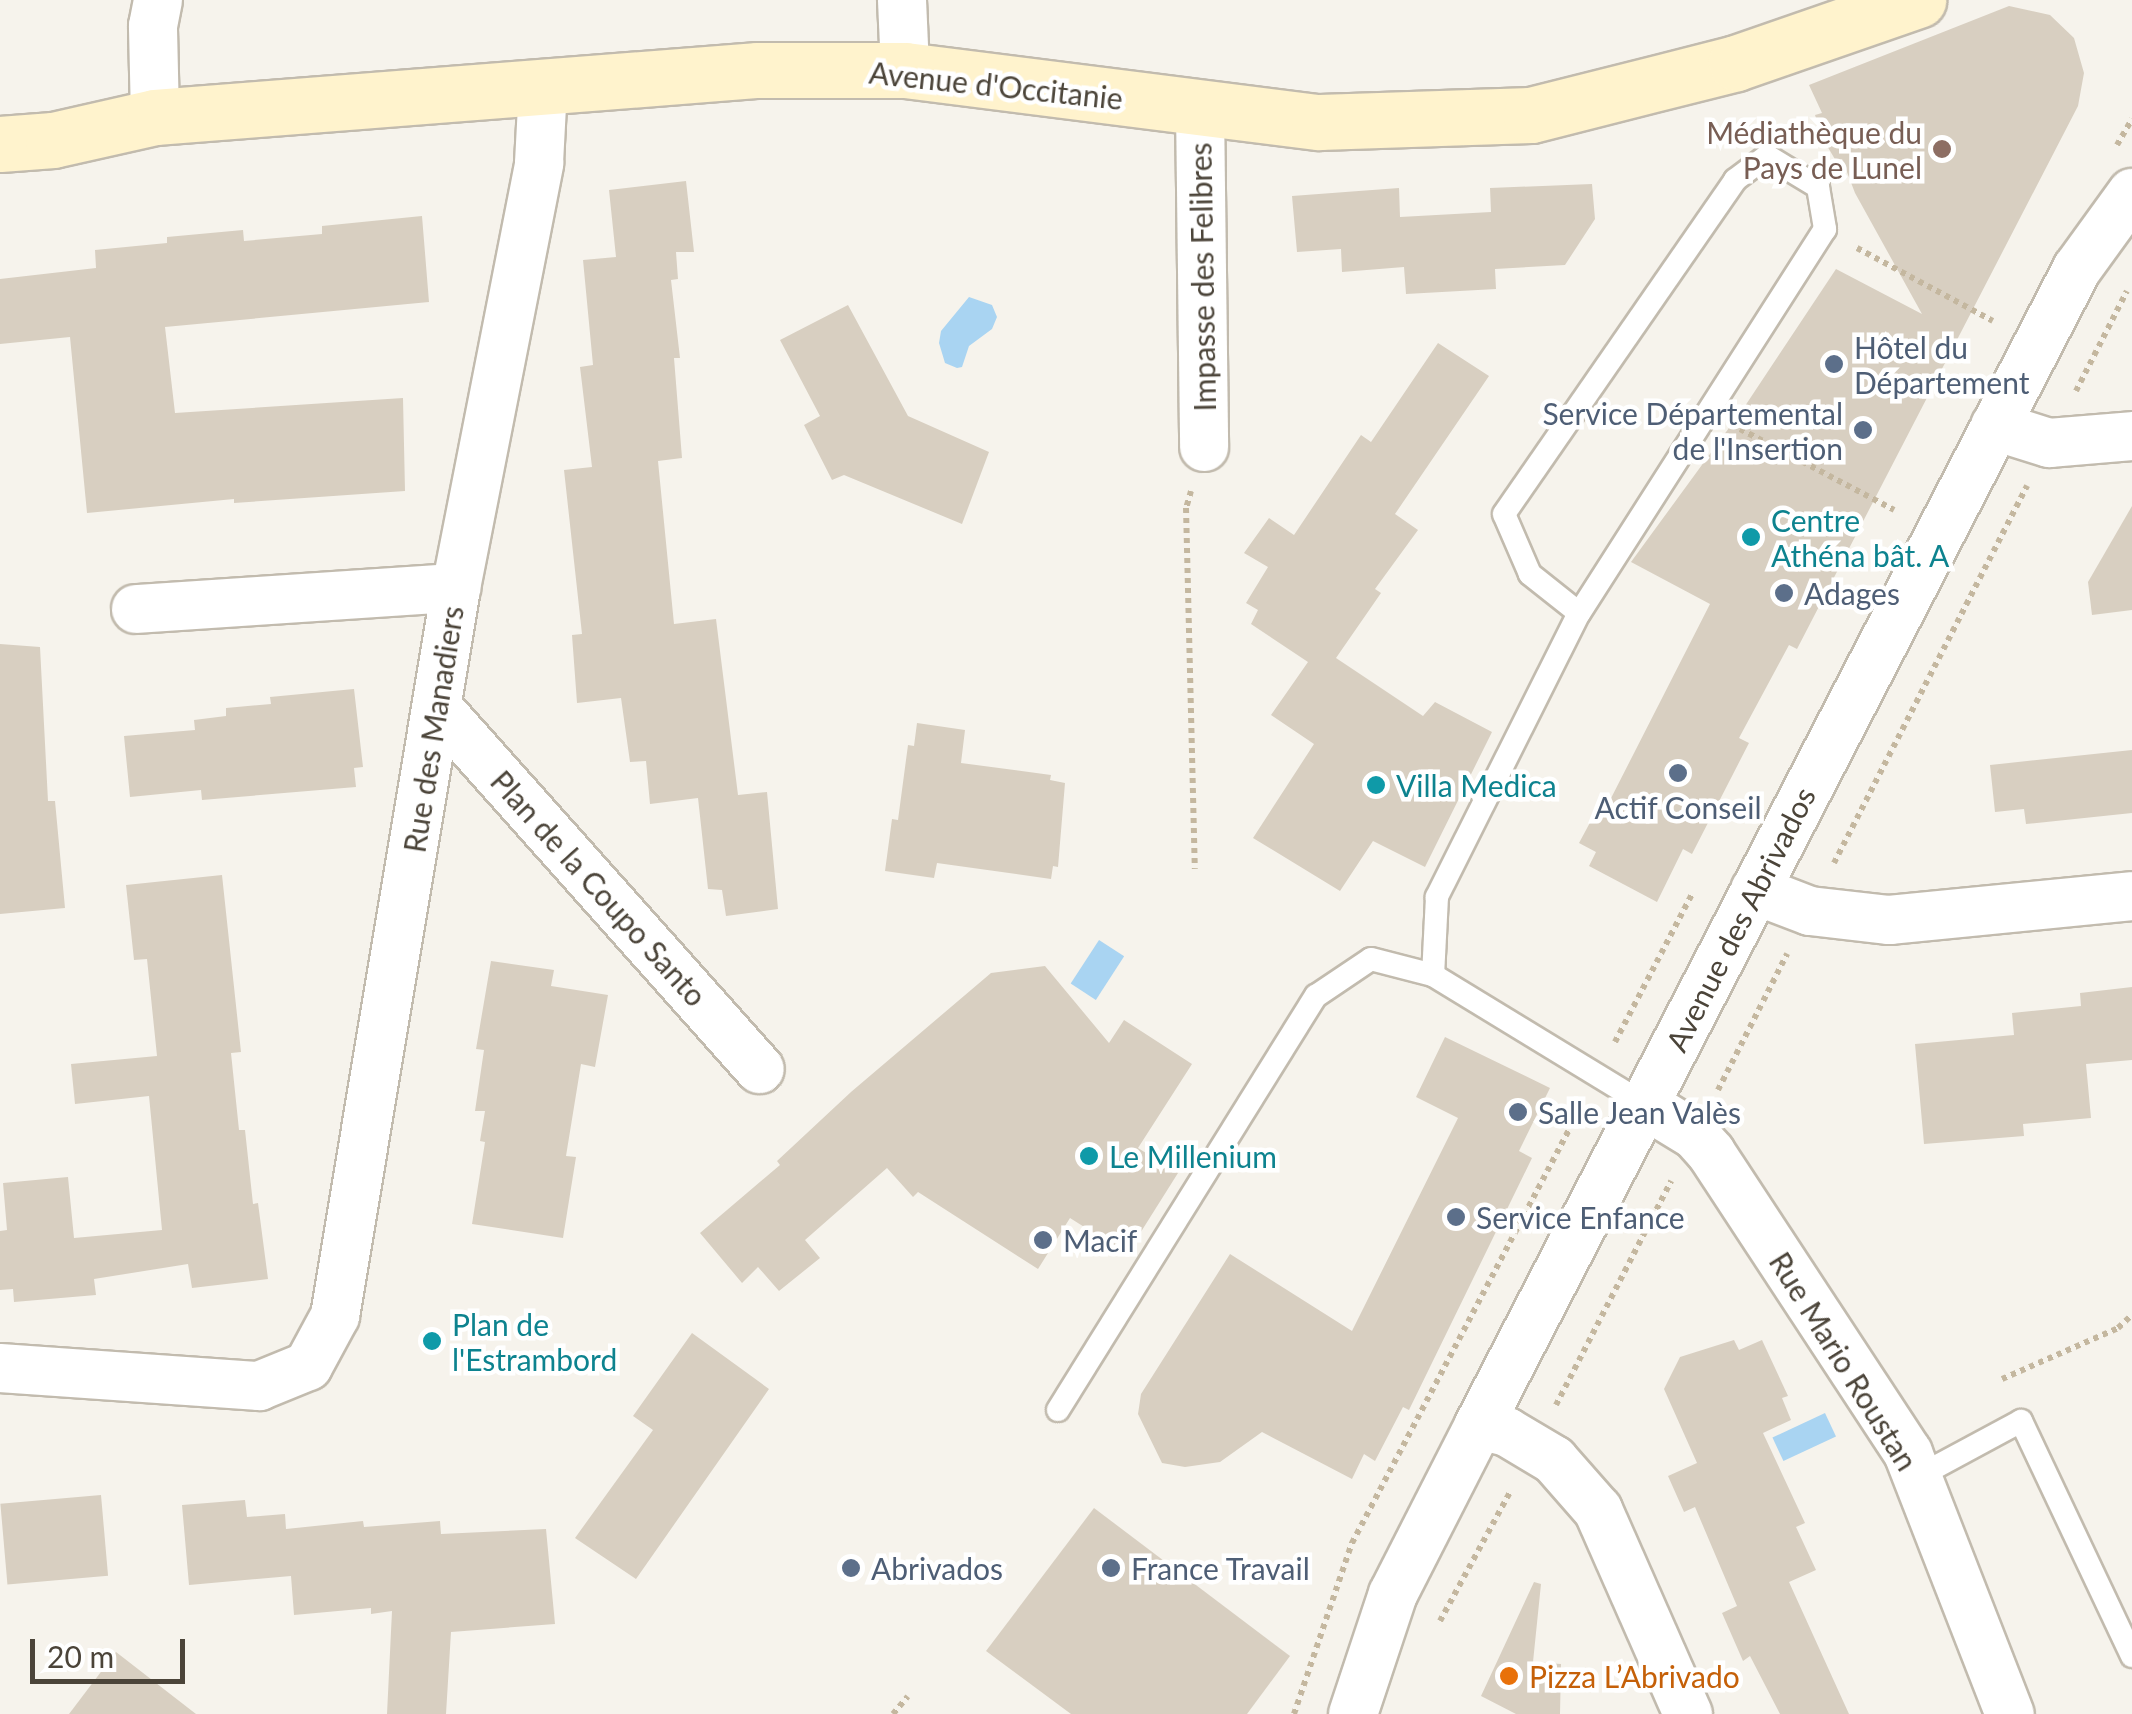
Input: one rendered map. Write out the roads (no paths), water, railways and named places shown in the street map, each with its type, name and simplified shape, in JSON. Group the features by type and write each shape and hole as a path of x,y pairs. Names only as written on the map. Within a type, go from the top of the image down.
{"street":[{"path":"155,117 153,26 158,0"},
{"path":"902,0 905,70"},
{"name":"Avenue d'Occitanie","path":"0,144 53,140 155,117 758,70 905,70 1320,122 1531,115 1736,63 1918,0"},
{"name":"Rue des Manadiers","path":"0,1368 259,1386 308,1366 335,1316 456,588 539,163 543,87"},
{"name":"Impasse des Felibres","path":"1200,108 1204,447"},
{"name":"Avenue des Abrivados","path":"1353,1714 1393,1594 1479,1425 2077,269 2132,193"},
{"path":"1994,426 2049,443 2132,436"},
{"path":"136,608 456,588"},
{"name":"Plan de la Coupo Santo","path":"437,707 760,1070"},
{"path":"1756,890 1810,910 1889,920 2132,896"},
{"name":"Rue Mario Roustan","path":"1644,1104 1694,1135 1711,1153 1908,1452 2010,1714"},
{"path":"1479,1425 1507,1432 1554,1460 1598,1510 1688,1714"}],"lane":[{"path":"1433,974 1437,896 1579,613 1825,229 1818,187 1768,156 1735,180 1504,514 1530,574 1579,613"},
{"path":"1058,1410 1316,996 1372,959 1433,974 1644,1104"},
{"path":"1917,1476 2020,1421 2132,1656"}],"water":[{"path":"969,297 992,305 997,317 992,329 969,346 962,367 957,368 945,363 939,343 941,331"},
{"path":"1099,940 1124,956 1096,1000 1071,984"},
{"path":"1825,1413 1836,1437 1783,1461 1772,1438"}],"place":[{"name":"Médiathèque du Pays de Lunel","path":"1942,149"},
{"name":"Hôtel du Département","path":"1834,364"},
{"name":"Service Départemental de l'Insertion","path":"1863,430"},
{"name":"Centre Athéna bât. A","path":"1751,537"},
{"name":"Adages","path":"1784,593"},
{"name":"Actif Conseil","path":"1678,773"},
{"name":"Villa Medica","path":"1376,785"},
{"name":"Salle Jean Valès","path":"1518,1112"},
{"name":"Le Millenium","path":"1089,1156"},
{"name":"Service Enfance","path":"1456,1217"},
{"name":"Macif","path":"1043,1240"},
{"name":"Plan de l'Estrambord","path":"432,1341"},
{"name":"Abrivados","path":"851,1568"},
{"name":"France Travail","path":"1111,1568"},
{"name":"Pizza L’Abrivado","path":"1509,1676"}]}
